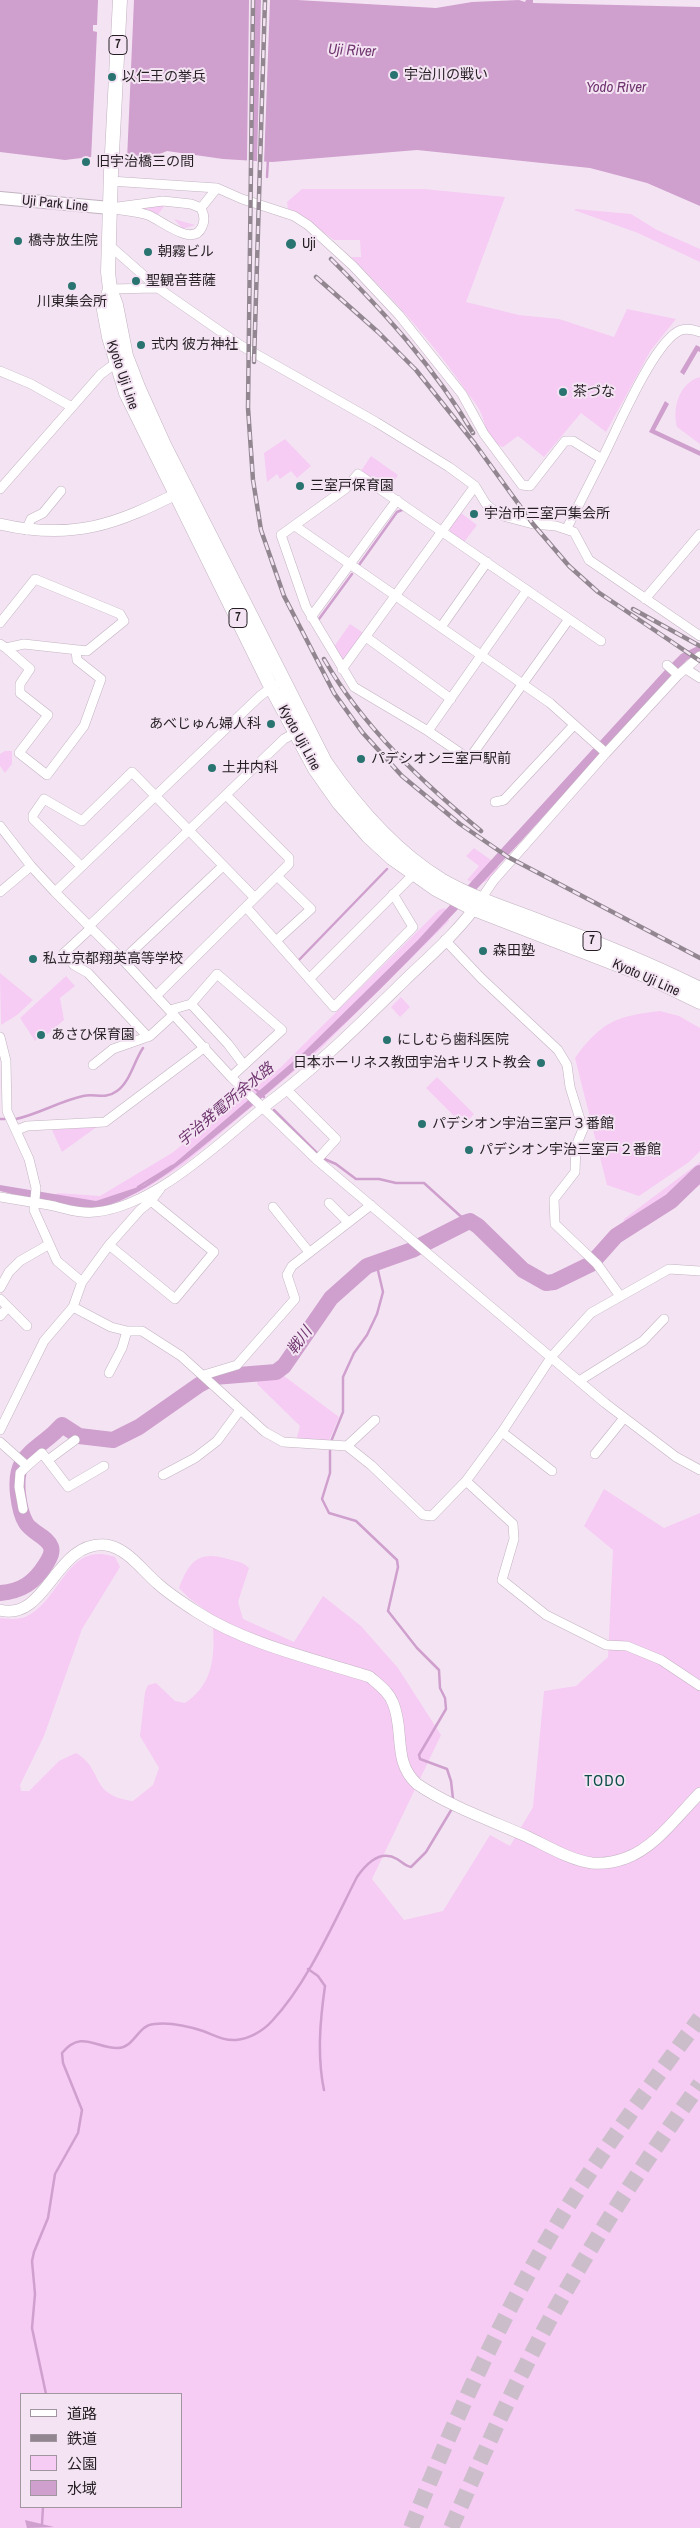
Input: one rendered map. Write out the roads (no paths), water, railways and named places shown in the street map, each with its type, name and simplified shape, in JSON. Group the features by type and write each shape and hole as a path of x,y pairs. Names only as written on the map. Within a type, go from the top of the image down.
{"main road":[{"name":"Kyoto Uji Line","path":"120,0 110,177 108,245 110,290 116,306 126,356 182,491"},
{"name":"Uji Park Line","path":"0,198 110,208"},
{"name":"Kyoto Uji Line","path":"110,290 104,310 116,363 126,393 182,491 278,684 324,762 345,791 392,842 454,893"},
{"name":"Kyoto Uji Line","path":"278,684 296,733 315,769 339,803 368,836 414,874 474,902 642,974 700,1002"},
{"name":"Kyoto Uji Line","path":"474,902 630,957 700,989"}],"street":[{"path":"110,177 217,188 242,200 294,216 308,225 353,266 399,315 462,394 484,434 522,485 530,486 565,441 573,441 602,459"},
{"path":"201,208 217,188"},
{"path":"179,201 201,208 204,216 203,225 198,233 188,235 149,216 110,208 179,201"},
{"path":"108,245 158,288 240,344 376,422 449,467 475,486 486,504 499,515 533,524 567,528 574,532 589,560 700,636"},
{"path":"138,287 142,283 141,274"},
{"path":"110,290 138,287 158,288"},
{"path":"567,528 652,360 676,333 683,330 700,332"},
{"path":"0,488 101,374 116,363"},
{"path":"0,371 31,384 72,407"},
{"path":"569,619 469,758 354,687 306,607 281,535 345,489 358,474 601,640"},
{"path":"342,669 475,486"},
{"path":"26,530 31,519 43,513 61,491"},
{"path":"0,524 26,530 65,532 98,527 126,518 182,491"},
{"path":"311,617 397,500"},
{"path":"295,526 550,702 605,752"},
{"path":"645,599 700,534"},
{"path":"441,627 487,562"},
{"path":"0,623 35,579 120,614 124,621 87,651 24,644 3,646"},
{"path":"428,731 527,590"},
{"path":"366,637 451,699"},
{"path":"3,646 30,669 20,684 20,693 48,715 20,753 47,775 84,726 101,679 77,660 76,650"},
{"path":"0,1197 94,1212 117,1208 161,1187 260,1106 287,1090 360,1025 446,940 474,902 605,752 677,674 686,669 700,656"},
{"path":"668,666 677,674"},
{"path":"686,669 700,678"},
{"path":"55,892 155,796 278,684"},
{"path":"495,802 504,800 574,724"},
{"path":"148,1037 88,973 74,965 64,953 188,830 284,740 296,733"},
{"path":"81,866 33,819 33,816 44,799 82,821 132,772 255,898"},
{"path":"156,996 289,864 289,858 226,795"},
{"path":"0,826 31,866 55,892 123,960 260,1106 371,1204 624,1418 676,1456 700,1470"},
{"path":"0,892 31,866"},
{"path":"123,960 223,866"},
{"path":"309,979 414,874"},
{"path":"277,876 311,909 277,940"},
{"path":"246,907 277,940 292,962 334,1007 413,927 393,894"},
{"path":"446,940 481,978 558,1050 567,1065 570,1087 583,1129 576,1146 575,1172 554,1199 553,1215 555,1224 595,1261 620,1296"},
{"path":"93,1065 113,1049 148,1037 172,1012 191,1004 217,974 282,1030 231,1077"},
{"path":"191,1004 228,1044 243,1064"},
{"path":"0,1037 6,1061 4,1111 17,1130 29,1159 36,1188 34,1210 48,1244 58,1261 82,1282"},
{"path":"17,1130 27,1126 105,1122 205,1047"},
{"path":"287,1090 336,1139 319,1157"},
{"path":"0,1430 44,1341 73,1307 82,1282 109,1245 140,1210 151,1201 161,1187"},
{"path":"109,1245 175,1299 214,1252 151,1201"},
{"path":"329,1203 348,1222"},
{"path":"207,1379 237,1365 295,1300 287,1275 292,1266 371,1204"},
{"path":"273,1207 309,1252"},
{"path":"0,1288 9,1272 20,1261 48,1244"},
{"path":"73,1307 111,1327 128,1331 142,1330 182,1356 265,1432 283,1442 347,1446 371,1465 423,1515 432,1516 466,1480 502,1432 552,1356 591,1313 669,1269 697,1271 700,1278"},
{"path":"0,1299 27,1326"},
{"path":"0,1316 8,1308"},
{"path":"580,1381 643,1341 664,1319"},
{"path":"109,1373 122,1348 128,1331"},
{"path":"163,1474 196,1458 217,1441 240,1410"},
{"path":"594,1454 624,1418"},
{"path":"347,1446 375,1420"},
{"path":"502,1432 552,1471"},
{"path":"48,1460 75,1440"},
{"path":"0,1442 24,1463"},
{"path":"23,1509 19,1487 20,1473 24,1463 42,1452 68,1487 104,1466"},
{"path":"466,1480 512,1524 514,1539 502,1580 546,1615 606,1645 627,1646 662,1660 700,1686"},
{"path":"0,1610 12,1612 28,1606 74,1552 94,1545 108,1546 120,1550 169,1593 224,1628 370,1677 383,1688 393,1701 396,1711 400,1752 408,1774 423,1788 563,1853 591,1862 610,1863 628,1858 660,1835 700,1793"}],"water":[{"name":"Yodo River","path":"0,0 297,0 436,8 472,2 519,0 525,2 526,0 533,0 533,3 700,7 700,206 647,183 590,168 417,150 272,162 223,159 167,151 150,158 90,157 65,160 0,152"},
{"path":"696,345 700,347 700,352 698,351 684,375 680,372"},
{"path":"665,401 669,404 655,430 700,451 700,456 649,432"},
{"path":"700,645 700,653 687,660 466,901 409,960 291,1072 185,1160 137,1192 120,1201 93,1209 67,1207 0,1191 0,1185 96,1201 144,1185 175,1163 302,1054 418,940 665,670 681,654"},
{"path":"25,2520 54,2527 27,2528"}],"waterway":[{"path":"267,177 268,158"},
{"path":"359,565 397,512 402,510"},
{"path":"319,619 352,574"},
{"path":"297,962 387,869"},
{"path":"16,1119 74,1098 87,1095 104,1096 113,1094 129,1077 143,1048"},
{"name":"宇治発電所余水路","path":"256,1085 253,1087 264,1097"},
{"path":"274,1110 322,1158 336,1164 356,1179 379,1179 396,1183 424,1183 467,1222"},
{"path":"0,1119 5,1119"},
{"name":"宇治発電所余水路","path":"138,1187 172,1166"},
{"name":"戦川","path":"0,1593 27,1585 41,1571 50,1556 51,1547 49,1543 24,1520 17,1482 21,1464 31,1452 62,1425 79,1436 113,1440 139,1427 199,1385 214,1377 276,1372 284,1366 331,1298 367,1266 412,1250 470,1221 478,1226 523,1270 546,1283 554,1282 591,1264 616,1236 671,1201 700,1173"},
{"path":"376,1262 383,1292 377,1314 367,1335 354,1353 343,1377 343,1412 330,1444 330,1473 322,1499 329,1513 356,1521 397,1560 398,1567 388,1611 417,1648 439,1670 440,1688 445,1698 446,1709 419,1755 420,1759 447,1769 451,1781 453,1799"},
{"path":"46,2393 32,2328 35,2294 32,2261 48,2218 55,2174 78,2133 82,2110 63,2063 62,2053 69,2046 83,2041 110,2048 123,2047 132,2041 144,2028 154,2024 185,2026 223,2039 232,2040 246,2038 260,2031 272,2021 297,1989 319,1952 357,1877 365,1867 374,1859 385,1856 391,1856 411,1867 426,1852 453,1807"},
{"path":"308,1969 318,1976 325,1986 320,2038 320,2064 324,2090"},
{"path":"42,2524 43,2508"}],"tunnel":[{"path":"411,2528 467,2396 531,2269 594,2165 700,2018"},
{"path":"451,2528 512,2392 541,2335 605,2225 651,2154 700,2084"}],"railway":[{"path":"253,0 248,408 253,480 261,530 284,596 334,693 362,732 402,776 460,824 508,857 700,958"},
{"path":"254,362 265,0"},
{"path":"331,259 408,342 442,386 473,433"},
{"path":"316,277 378,332 416,370 475,444 533,524 569,566 598,592 700,661"},
{"path":"633,609 700,646"},
{"path":"324,659 339,684 357,708 395,752 415,773 481,831"}],"place":[{"name":"宇治川の戦い","path":"394,75"},
{"name":"以仁王の挙兵","path":"112,77"},
{"name":"旧宇治橋三の間","path":"86,162"},
{"name":"橋寺放生院","path":"18,241"},
{"name":"Uji","path":"291,244"},
{"name":"朝霧ビル","path":"148,252"},
{"name":"聖観音菩薩","path":"136,281"},
{"name":"川東集会所","path":"72,286"},
{"name":"式内 彼方神社","path":"141,345"},
{"name":"茶づな","path":"563,392"},
{"name":"三室戸保育園","path":"300,486"},
{"name":"宇治市三室戸集会所","path":"474,514"},
{"name":"あべじゅん婦人科","path":"271,724"},
{"name":"パデシオン三室戸駅前","path":"361,759"},
{"name":"土井内科","path":"212,768"},
{"name":"森田塾","path":"483,951"},
{"name":"私立京都翔英高等学校","path":"33,959"},
{"name":"あさひ保育園","path":"41,1035"},
{"name":"にしむら歯科医院","path":"387,1040"},
{"name":"日本ホーリネス教団宇治キリスト教会","path":"541,1063"},
{"name":"パデシオン宇治三室戸３番館","path":"422,1124"},
{"name":"パデシオン宇治三室戸２番館","path":"469,1150"}],"district":[{"name":"TODO","path":"605,1782"}],"water label":[{"name":"Uji River","path":"352,51"}]}
